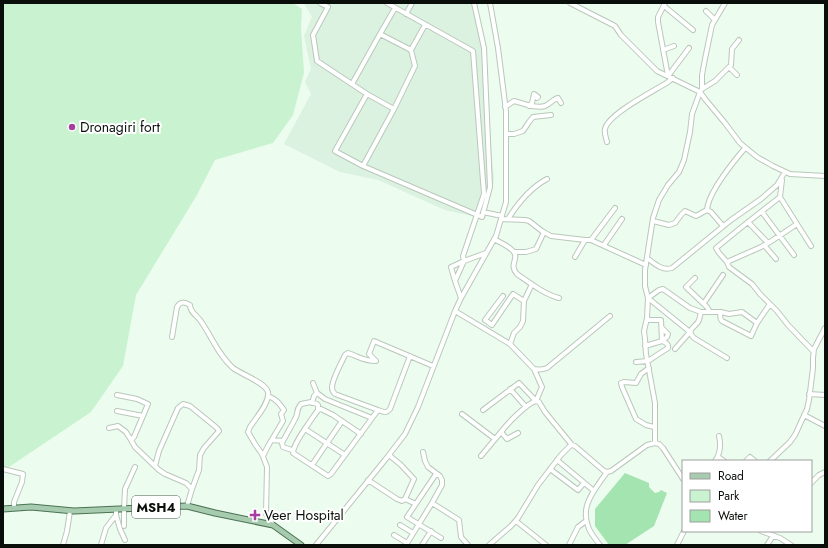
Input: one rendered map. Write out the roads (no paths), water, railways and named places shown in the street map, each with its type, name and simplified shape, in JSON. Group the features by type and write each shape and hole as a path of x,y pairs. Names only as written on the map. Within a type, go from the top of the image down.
{"main road":[{"name":"MSH4","path":"3,509 31,507 70,511 116,512 124,509 187,506 273,524 301,545"}],"street":[{"path":"320,3 329,5 313,35 317,61 394,109"},
{"path":"386,3 473,51 484,194 463,256 464,261 455,281"},
{"path":"406,14 412,3"},
{"path":"368,94 335,152 363,166 482,218 490,187 484,48 474,3"},
{"path":"316,545 405,434 418,407 455,311 494,239 501,218 506,202 505,107 498,48 490,3"},
{"path":"570,3 615,26 621,35 658,70 668,76 701,90 740,143 757,157 790,174 825,176"},
{"path":"701,90 702,75 712,25 725,3"},
{"path":"668,76 658,22 658,17 665,5 693,30"},
{"path":"352,84 395,8"},
{"path":"706,11 715,20"},
{"path":"363,166 394,109 415,66 411,50 425,25"},
{"path":"380,34 411,50"},
{"path":"655,443 655,403 645,346 644,331 647,320 648,298 645,286 646,265 653,221 659,200 668,185 679,172 684,160 692,114 697,97 701,90 731,65 732,49 739,40"},
{"path":"663,50 674,46"},
{"path":"668,76 689,48"},
{"path":"729,67 737,75"},
{"path":"607,142 605,128 608,122 618,113 673,78"},
{"path":"529,106 532,103 534,94 538,97 537,98"},
{"path":"505,107 514,101 529,106 544,106 558,98 561,102"},
{"path":"547,100 547,102 551,103"},
{"path":"506,134 514,134 523,131 534,117 551,115"},
{"path":"707,210 707,204 719,182 745,148"},
{"path":"647,258 661,267 668,269 672,268 723,226 761,199 777,185 785,172"},
{"path":"782,177 780,197 811,246"},
{"path":"508,219 524,197 536,186 547,179"},
{"path":"780,197 716,248 729,266 752,284 813,351"},
{"path":"591,240 615,208"},
{"path":"653,221 669,225 674,223 685,210 696,216 707,210"},
{"path":"707,210 711,212 723,226"},
{"path":"483,212 501,218 529,221 551,236 591,240 646,265"},
{"path":"762,212 794,255"},
{"path":"604,245 622,219"},
{"path":"748,222 776,259"},
{"path":"727,262 766,244 797,224"},
{"path":"514,252 526,252 536,249 544,232"},
{"path":"494,239 514,252 516,259 513,266 514,272 532,284 559,298"},
{"path":"575,257 585,240"},
{"path":"461,298 451,267 486,253"},
{"path":"704,303 723,275"},
{"path":"695,278 686,288 704,303 710,312"},
{"path":"510,344 514,333 523,321 524,301 532,284"},
{"path":"648,298 659,290 663,289 690,308 701,312 721,312 729,314 742,312 757,323"},
{"path":"488,330 513,294 524,301"},
{"path":"492,325 485,320 503,296"},
{"path":"648,298 690,332 690,335 727,358"},
{"path":"172,337 177,307 181,303 185,302 190,305 190,309 200,320 225,360 233,368 264,386 268,391 266,402 248,432 254,444 263,456 267,467 266,514 273,524"},
{"path":"721,312 720,317 722,322 751,336 757,323 770,304"},
{"path":"455,311 510,344 534,369 542,387 536,401 526,407 507,425 481,456"},
{"path":"675,349 698,322 701,312"},
{"path":"534,369 543,370 547,368 610,316"},
{"path":"645,346 662,340 668,334 662,328 661,320 647,320"},
{"path":"771,460 790,442 795,435 807,409 813,368 813,351 825,328"},
{"path":"636,362 648,361 668,348 668,344 662,340"},
{"path":"410,356 390,409 387,412 335,394 333,391 332,388 335,378 345,355 348,353 366,360 376,361 369,354 374,341 410,356 433,366"},
{"path":"649,368 642,374 636,383 621,383 636,418 646,425 654,426"},
{"path":"313,383 317,393 325,400 372,418"},
{"path":"482,410 510,388 519,383 536,401 539,402 572,445 607,472"},
{"path":"510,388 526,407"},
{"path":"312,403 314,396 317,393"},
{"path":"809,394 825,395"},
{"path":"116,395 137,399 148,404 134,437 131,440"},
{"path":"263,456 283,421 282,414 284,410 280,403 268,396"},
{"path":"155,466 159,452 178,408 184,404 190,406 217,428 219,431 200,454 199,470 187,506"},
{"path":"292,450 318,410 317,404 301,404 299,406 296,410 296,418 282,444 283,447 292,450 293,453 328,476 378,410"},
{"path":"318,410 321,409 361,434"},
{"path":"117,412 143,416"},
{"path":"462,414 495,440"},
{"path":"804,415 825,426"},
{"path":"312,465 342,421"},
{"path":"109,428 118,426 126,432 135,447 155,466 165,474 186,483 192,489"},
{"path":"305,429 345,455"},
{"path":"501,432 507,440 518,433"},
{"path":"716,460 718,457 721,443 719,436"},
{"path":"272,440 283,442"},
{"path":"600,545 586,521 586,509 588,501 607,472 611,471 647,445 655,443 659,444 663,448 682,477"},
{"path":"489,545 516,520 538,485 557,460 572,445"},
{"path":"394,535 407,544 432,503 442,482 440,476 428,468 423,452"},
{"path":"388,455 401,464 414,479 405,500"},
{"path":"718,457 722,460"},
{"path":"557,460 594,491"},
{"path":"124,526 125,489 134,467"},
{"path":"3,469 23,474 22,482 14,502 14,508"},
{"path":"550,469 578,490 584,483"},
{"path":"812,482 819,475 825,472"},
{"path":"436,474 407,517 441,538"},
{"path":"368,480 397,499 416,504"},
{"path":"432,503 459,520 461,537 466,544"},
{"path":"64,545 70,511"},
{"path":"116,512 120,529 125,540"},
{"path":"101,545 106,528 116,512"},
{"path":"516,520 540,544 546,545"},
{"path":"570,545 578,527 586,521"},
{"path":"400,525 414,533"},
{"path":"422,545 431,531"},
{"path":"677,545 684,532"},
{"path":"763,532 780,538 790,545"},
{"path":"767,545 773,536"}],"water":[{"path":"625,473 649,483 649,487 655,493 661,490 667,493 654,526 625,545 609,545 595,526 595,509"}],"place":[{"name":"Dronagiri fort","path":"72,127"},
{"name":"Veer Hospital","path":"255,515"}]}
